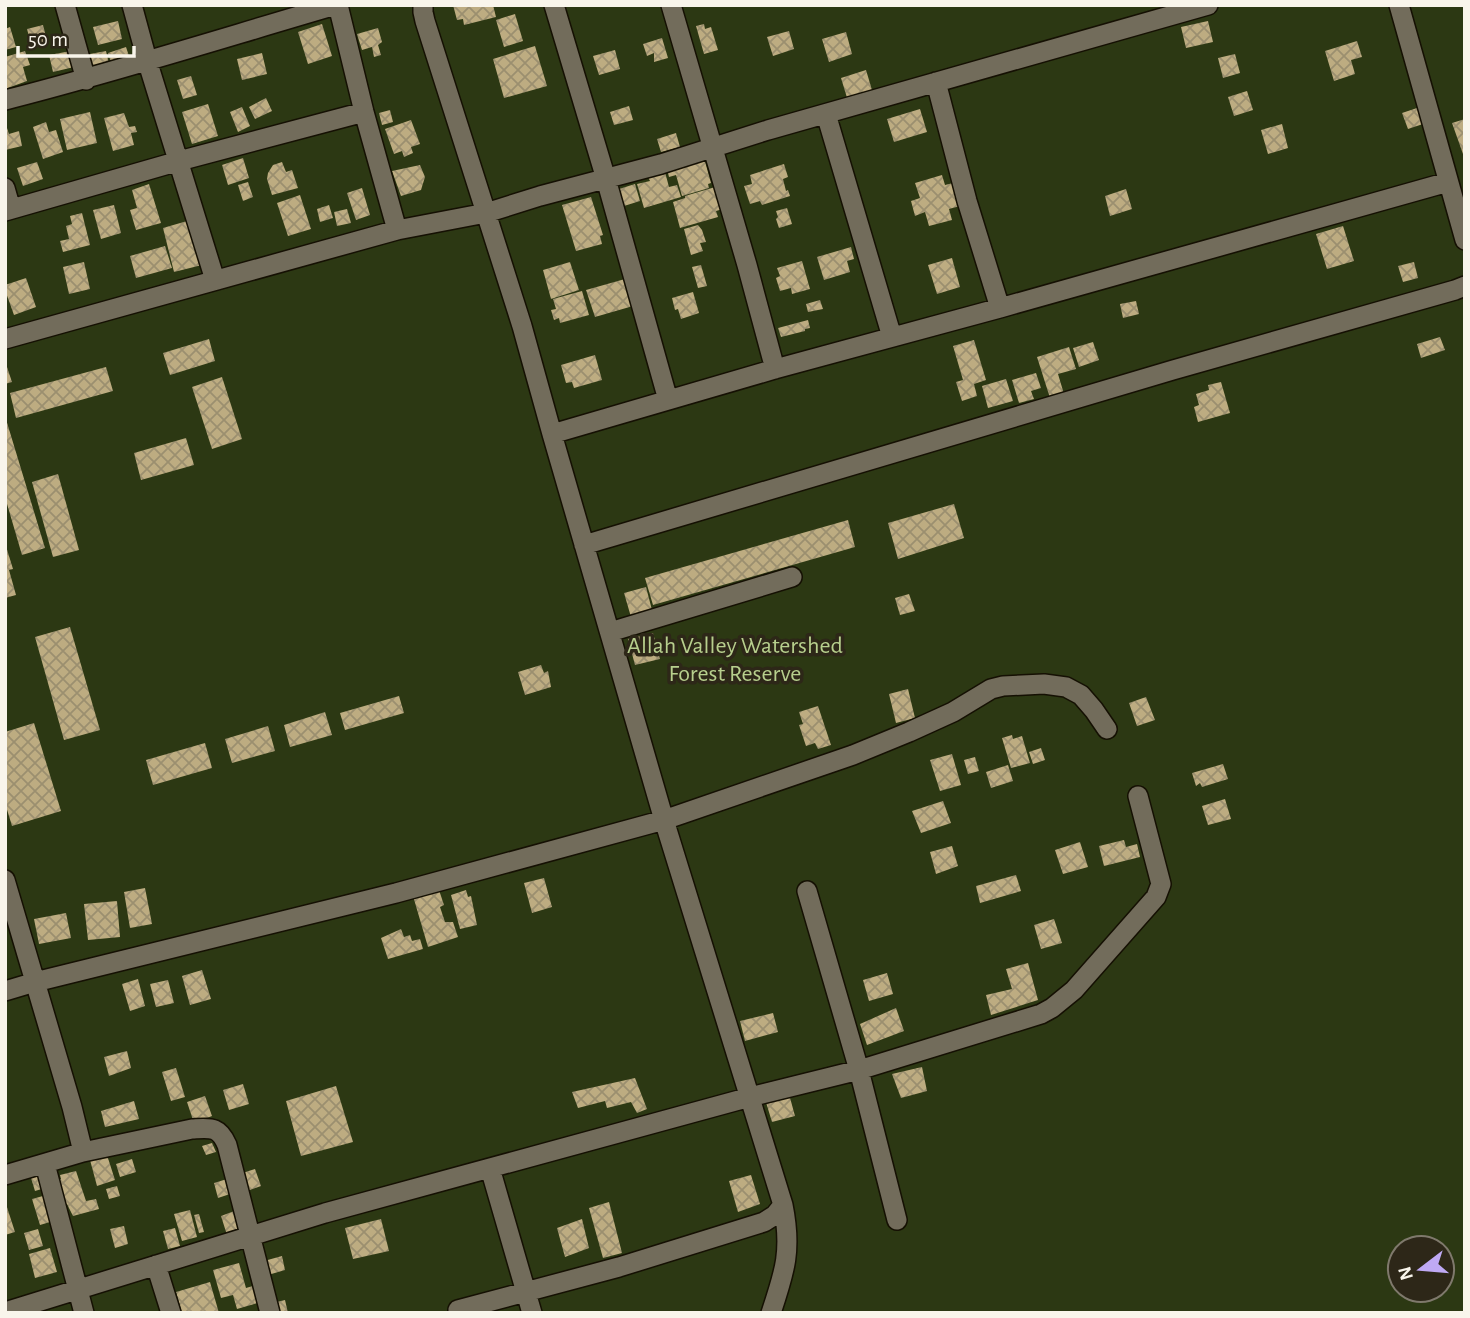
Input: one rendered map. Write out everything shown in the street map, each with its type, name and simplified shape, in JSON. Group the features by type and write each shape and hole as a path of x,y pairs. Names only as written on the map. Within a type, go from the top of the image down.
{"street":[{"path":"65,5 86,80"},
{"path":"132,5 215,280"},
{"path":"5,100 86,80 337,5 397,230"},
{"path":"423,5 425,22 522,326 664,820 783,1205 788,1242 787,1261 771,1313"},
{"path":"554,5 668,400"},
{"path":"671,5 775,369"},
{"path":"5,339 397,230 486,213 1208,5"},
{"path":"1399,5 1465,240"},
{"path":"936,82 967,201 1000,308"},
{"path":"5,188 8,210 364,112"},
{"path":"826,114 892,337"},
{"path":"552,435 775,369 1448,182"},
{"path":"584,545 1465,286"},
{"path":"610,632 792,577"},
{"path":"5,991 396,892 664,820 853,755 953,712 991,689 1003,686 1044,684 1066,687 1081,695 1107,729"},
{"path":"5,1312 325,1213 750,1097 859,1070 1041,1014 1074,990 1156,897 1160,889 1161,884 1138,796"},
{"path":"5,880 83,1153"},
{"path":"807,891 859,1070 897,1220"},
{"path":"5,1175 83,1153 192,1129 218,1130 227,1145 270,1313"},
{"path":"45,1164 84,1313"},
{"path":"490,1168 532,1313"},
{"path":"458,1310 619,1268 764,1222 775,1215 783,1205"},
{"path":"156,1265 171,1313"}],"green space":[{"name":"Allah Valley Watershed Forest Reserve","path":"5,5 1465,5 1465,1313 5,1313"}],"building":[{"path":"453,5 493,5 496,17 464,25 463,19 457,20"},
{"path":"515,14 523,41 504,47 496,20"},
{"path":"118,21 122,39 98,45 93,27"},
{"path":"1208,21 1213,42 1186,48 1181,27"},
{"path":"322,24 332,56 308,64 298,32"},
{"path":"704,24 705,29 711,27 718,50 704,54 696,26"},
{"path":"43,25 48,44 32,48 27,29"},
{"path":"10,27 16,47 5,50 5,29"},
{"path":"378,28 382,42 378,45 381,55 374,57 372,47 362,50 357,34"},
{"path":"789,31 794,49 773,56 767,37"},
{"path":"846,32 852,54 829,62 822,39"},
{"path":"662,38 668,58 654,62 654,53 647,56 643,44"},
{"path":"1357,41 1362,57 1351,60 1355,74 1334,81 1325,51"},
{"path":"535,46 547,86 504,98 493,59"},
{"path":"126,47 130,59 112,65 108,53"},
{"path":"615,50 620,69 599,75 593,56"},
{"path":"25,51 30,65 23,67 27,81 5,89 5,57"},
{"path":"71,51 74,67 53,72 49,55"},
{"path":"106,51 109,64 93,68 90,54"},
{"path":"262,53 267,74 242,80 237,59"},
{"path":"1235,54 1240,73 1223,78 1218,58"},
{"path":"866,70 872,90 861,93 863,97 848,101 841,78"},
{"path":"191,76 197,95 183,99 177,80"},
{"path":"1247,91 1253,110 1234,116 1228,97"},
{"path":"266,98 272,111 255,119 249,107"},
{"path":"208,104 218,136 192,144 182,112"},
{"path":"629,106 633,120 614,125 610,112"},
{"path":"242,107 250,126 238,132 230,112"},
{"path":"1417,108 1423,124 1408,129 1402,113"},
{"path":"920,109 927,132 894,142 887,119"},
{"path":"390,110 393,122 382,125 379,113"},
{"path":"90,112 97,143 67,150 60,119"},
{"path":"124,113 129,127 135,126 137,132 131,133 134,145 113,151 104,118"},
{"path":"1465,119 1465,153 1463,154 1452,123"},
{"path":"411,120 420,144 411,147 413,153 404,157 402,151 394,154 385,129"},
{"path":"5,122 9,134 19,131 22,146 5,150"},
{"path":"46,122 49,132 56,130 63,152 43,159 33,127"},
{"path":"1282,124 1288,148 1268,154 1261,130"},
{"path":"676,133 680,147 661,152 657,139"},
{"path":"243,158 249,178 228,185 222,165"},
{"path":"704,158 711,183 708,184 709,188 682,196 676,175 669,177 667,169"},
{"path":"37,162 43,179 23,186 17,168"},
{"path":"282,162 286,172 292,170 298,188 272,195 268,173 273,165"},
{"path":"784,164 788,177 783,179 790,196 762,205 760,201 750,204 744,186 752,184 750,175"},
{"path":"420,165 425,177 421,190 401,196 392,171"},
{"path":"665,172 669,187 677,185 681,197 644,208 637,184 650,181 648,177"},
{"path":"942,175 945,185 957,182 964,205 949,209 952,220 929,226 925,212 915,216 911,201 920,198 915,183"},
{"path":"248,182 253,197 243,201 238,185"},
{"path":"149,184 161,223 136,230 130,210 137,208 132,190"},
{"path":"635,184 640,201 624,206 619,189"},
{"path":"722,185 723,209 716,211 718,217 680,228 673,202"},
{"path":"362,188 370,215 356,220 347,193"},
{"path":"1126,189 1132,209 1110,216 1105,196"},
{"path":"300,195 311,229 288,236 277,203"},
{"path":"591,197 603,235 600,236 602,244 576,251 562,205"},
{"path":"114,205 121,233 101,239 93,210"},
{"path":"329,205 333,218 320,222 317,209"},
{"path":"787,208 792,224 779,228 776,211"},
{"path":"347,209 351,223 337,226 334,212"},
{"path":"82,213 90,245 63,252 60,241 69,239 66,226 72,224 70,216"},
{"path":"194,219 206,264 174,272 163,228"},
{"path":"698,225 706,242 700,243 703,251 691,255 684,229"},
{"path":"1343,226 1354,261 1327,269 1316,234"},
{"path":"165,246 172,268 136,278 130,256"},
{"path":"851,247 854,259 847,261 850,272 824,280 817,257"},
{"path":"952,258 960,287 937,294 928,265"},
{"path":"802,261 810,289 792,294 791,288 780,291 776,278 780,276 777,268"},
{"path":"84,262 90,289 69,294 63,267"},
{"path":"570,262 579,290 551,299 543,270"},
{"path":"1414,262 1418,278 1403,282 1398,266"},
{"path":"701,265 707,286 698,288 692,267"},
{"path":"26,278 36,307 14,315 5,285"},
{"path":"625,279 633,306 595,317 586,290"},
{"path":"582,291 589,315 560,323 559,318 554,320 551,310 556,309 553,299"},
{"path":"693,292 699,313 681,319 672,298"},
{"path":"820,300 823,309 808,312 806,304"},
{"path":"1136,301 1139,314 1123,318 1120,304"},
{"path":"808,320 810,328 781,337 778,328"},
{"path":"1440,337 1445,350 1421,358 1417,344"},
{"path":"209,339 215,361 170,375 163,353"},
{"path":"974,340 986,380 974,384 977,396 962,401 956,382 963,380 953,346"},
{"path":"1093,342 1099,360 1079,367 1073,348"},
{"path":"1069,347 1076,369 1058,374 1064,394 1050,398 1037,357"},
{"path":"595,355 602,380 574,388 572,382 566,383 561,365"},
{"path":"5,361 12,382 5,384"},
{"path":"106,367 113,391 16,418 10,393"},
{"path":"1036,373 1041,388 1031,391 1034,399 1019,403 1012,380"},
{"path":"222,377 242,439 212,449 192,387"},
{"path":"1006,379 1013,401 988,408 982,386"},
{"path":"1221,382 1230,413 1198,422 1194,407 1199,405 1196,394 1209,390 1208,385"},
{"path":"5,416 45,548 22,555 5,497"},
{"path":"186,438 194,465 141,480 134,453"},
{"path":"58,474 79,550 53,557 32,482"},
{"path":"954,504 964,538 898,559 888,523"},
{"path":"848,520 855,547 653,605 645,578"},
{"path":"5,543 13,569 9,570 16,595 5,598"},
{"path":"646,587 652,610 631,617 624,593"},
{"path":"909,594 915,611 900,615 895,598"},
{"path":"70,627 100,730 64,740 35,637"},
{"path":"653,633 660,659 635,665 628,639"},
{"path":"541,665 544,673 548,671 551,687 525,695 518,672"},
{"path":"908,689 915,718 896,723 889,694"},
{"path":"399,696 404,713 345,730 340,713"},
{"path":"1146,697 1155,720 1137,726 1129,703"},
{"path":"818,706 831,745 818,749 815,743 806,746 799,725 803,724 799,712"},
{"path":"325,712 332,735 290,747 284,725"},
{"path":"34,723 61,811 12,826 5,803 5,732"},
{"path":"268,726 275,751 232,763 225,739"},
{"path":"1012,735 1013,739 1022,736 1030,763 1011,768 1002,738"},
{"path":"205,743 212,768 153,785 146,760"},
{"path":"1041,748 1045,760 1033,764 1029,752"},
{"path":"952,754 961,785 940,791 930,760"},
{"path":"975,757 979,771 968,774 964,760"},
{"path":"1223,764 1228,779 1202,787 1200,783 1196,786 1192,773"},
{"path":"1008,765 1013,781 991,788 986,772"},
{"path":"1225,799 1231,819 1208,825 1202,806"},
{"path":"943,801 951,823 921,833 912,811"},
{"path":"1124,840 1126,847 1137,844 1140,857 1104,866 1099,846"},
{"path":"1080,842 1088,867 1063,874 1055,850"},
{"path":"952,846 958,866 936,874 930,852"},
{"path":"1016,875 1021,891 980,903 976,886"},
{"path":"544,878 552,907 532,913 524,883"},
{"path":"145,888 152,924 130,928 124,892"},
{"path":"439,890 444,905 440,907 445,922 453,922 458,937 428,947 413,896"},
{"path":"466,890 468,897 471,896 477,925 460,929 451,895"},
{"path":"117,901 120,937 88,940 84,904"},
{"path":"66,913 71,938 39,944 34,919"},
{"path":"1054,919 1062,943 1041,949 1034,925"},
{"path":"401,929 404,937 410,935 412,941 420,939 423,949 388,959 381,938"},
{"path":"1028,963 1038,1000 991,1015 986,995 1012,989 1006,969"},
{"path":"202,970 211,999 190,1005 182,976"},
{"path":"887,973 893,994 869,1001 863,980"},
{"path":"138,979 145,1006 130,1011 122,984"},
{"path":"168,980 174,1003 156,1007 150,984"},
{"path":"896,1008 904,1031 867,1045 860,1024"},
{"path":"773,1013 778,1032 745,1041 740,1021"},
{"path":"127,1051 131,1068 109,1076 104,1057"},
{"path":"922,1067 927,1091 901,1098 892,1074"},
{"path":"176,1068 185,1097 171,1101 162,1072"},
{"path":"635,1078 647,1109 637,1113 631,1102 607,1108 605,1101 578,1108 572,1092"},
{"path":"243,1084 249,1104 229,1110 223,1090"},
{"path":"336,1086 353,1142 301,1156 286,1101"},
{"path":"789,1094 795,1116 772,1122 765,1099"},
{"path":"205,1096 212,1116 194,1123 187,1102"},
{"path":"134,1101 139,1119 105,1127 101,1111"},
{"path":"212,1143 216,1152 206,1155 202,1146"},
{"path":"107,1155 115,1180 97,1186 90,1160"},
{"path":"132,1159 136,1172 120,1177 116,1164"},
{"path":"255,1169 261,1186 242,1193 236,1175"},
{"path":"76,1171 86,1201 96,1199 99,1209 73,1216 67,1204 60,1206 51,1182 61,1179 60,1175"},
{"path":"41,1175 45,1188 35,1191 31,1178"},
{"path":"751,1175 760,1204 738,1212 729,1181"},
{"path":"227,1179 230,1194 218,1198 214,1183"},
{"path":"117,1186 120,1196 109,1199 106,1189"},
{"path":"43,1196 50,1222 40,1225 32,1199"},
{"path":"5,1201 15,1232 5,1235"},
{"path":"609,1202 622,1253 603,1258 589,1208"},
{"path":"190,1210 197,1237 182,1241 174,1214"},
{"path":"237,1210 242,1230 227,1235 221,1216"},
{"path":"199,1214 204,1232 199,1233 194,1215"},
{"path":"381,1219 389,1251 353,1259 345,1228"},
{"path":"582,1219 589,1248 565,1257 557,1228"},
{"path":"124,1226 128,1244 115,1248 110,1229"},
{"path":"175,1228 180,1246 168,1249 163,1231"},
{"path":"38,1229 43,1246 29,1250 24,1233"},
{"path":"50,1248 57,1272 35,1278 29,1254"},
{"path":"282,1256 285,1270 268,1275 264,1261"},
{"path":"239,1263 246,1288 256,1285 261,1302 237,1309 233,1295 221,1298 213,1270"},
{"path":"210,1282 219,1313 182,1313 176,1292"},
{"path":"285,1300 288,1313 274,1313 272,1303"}]}
